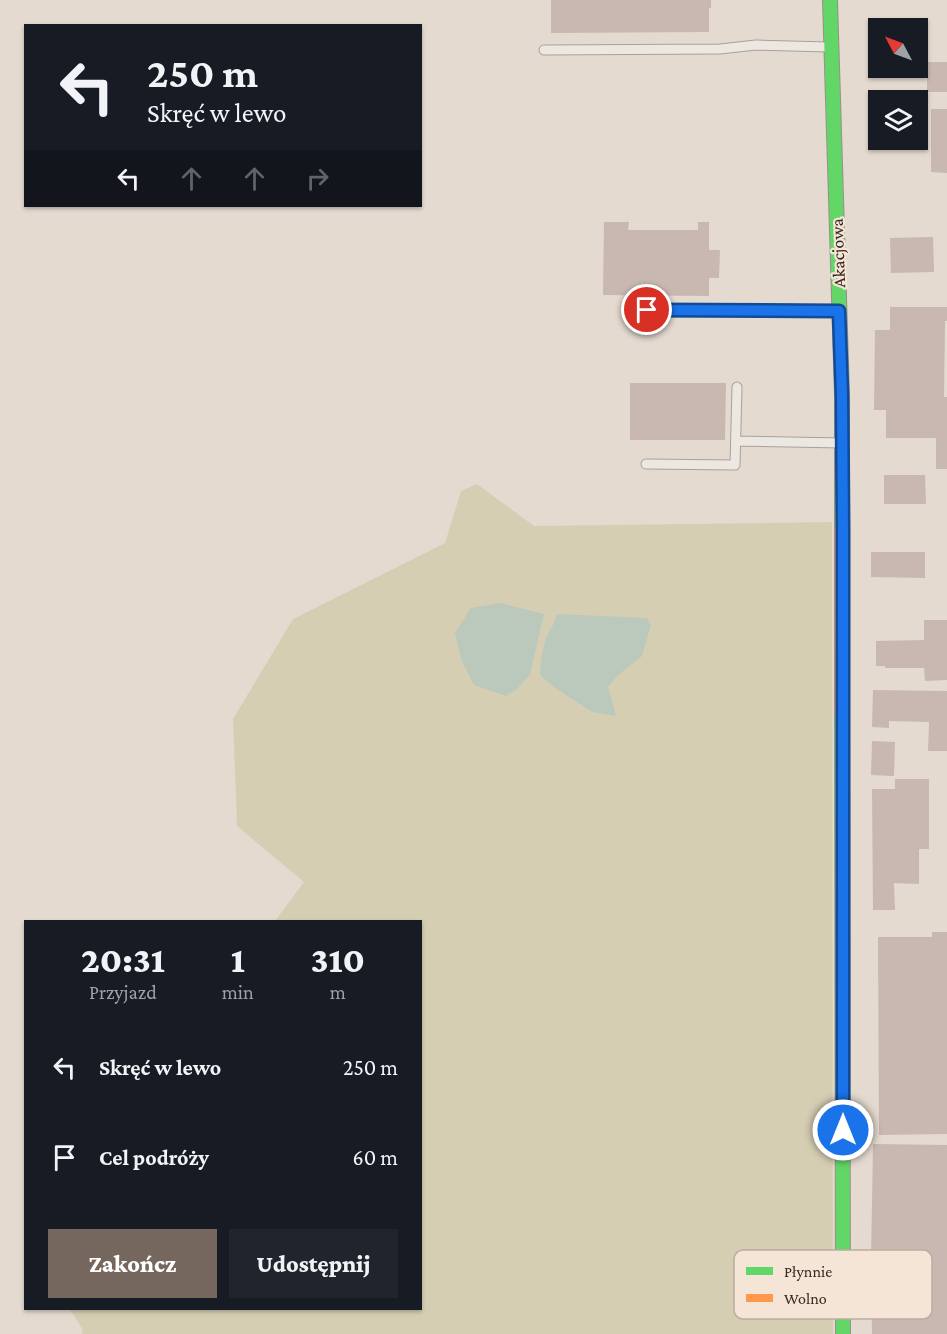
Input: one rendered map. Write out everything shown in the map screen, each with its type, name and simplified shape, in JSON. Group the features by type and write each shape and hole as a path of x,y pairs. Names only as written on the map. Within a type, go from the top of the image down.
{"street":[{"name":"Akacjowa","path":"830,0 842,443 843,1250"},
{"name":"Akacjowa","path":"843,1319 843,1334"}],"lane":[{"path":"544,50 720,49 756,45 831,47"},
{"path":"647,310 839,311"},
{"path":"646,464 735,465 737,387"},
{"path":"736,441 842,443"}],"shaded area":[{"path":"477,484 534,526 832,522 833,1250 734,1250 734,1319 833,1319 833,1334 82,1334 83,1330 70,1310 422,1310 422,920 276,920 304,882 237,826 233,719 293,619 445,543 461,491"},
{"path":"500,603 544,614 530,674 518,688 506,696 474,685 461,659 455,633 471,608"},
{"path":"557,614 647,618 651,625 642,656 617,676 608,687 616,716 592,712 540,675 544,645"}],"building":[{"path":"551,0 711,0 709,32 551,33"},
{"path":"928,62 947,62 947,92 928,92"},
{"path":"931,109 947,109 947,173 931,172"},
{"path":"604,222 629,222 628,230 698,230 698,222 709,222 709,250 720,250 719,278 709,278 709,296 603,295"},
{"path":"933,237 934,272 891,273 890,238"},
{"path":"890,307 947,307 944,397 947,397 947,469 936,469 936,438 886,438 886,410 874,410 875,330 890,330"},
{"path":"630,383 726,383 725,440 630,440"},
{"path":"884,475 925,475 926,504 884,504"},
{"path":"871,552 925,552 925,578 871,577"},
{"path":"924,620 947,620 947,680 925,681 924,668 876,666 876,641 924,640"},
{"path":"873,690 947,691 947,751 928,751 929,722 889,721 889,728 872,727"},
{"path":"872,741 895,742 894,776 871,775"},
{"path":"895,779 929,779 929,849 919,849 919,884 894,883 895,910 873,910 872,789 895,789"},
{"path":"932,932 947,932 947,1134 879,1135 878,937 932,937"},
{"path":"873,1144 947,1145 947,1334 872,1334 872,1319 932,1319 932,1250 871,1250"}],"traffic: fast":[{"path":"830,0 842,396 842,528"},
{"path":"842,712 843,1250"},
{"path":"843,1319 843,1334"}],"traffic: slow":[{"path":"842,528 842,712"}],"route":[{"path":"647,310 839,311 843,528 843,1130"}]}
